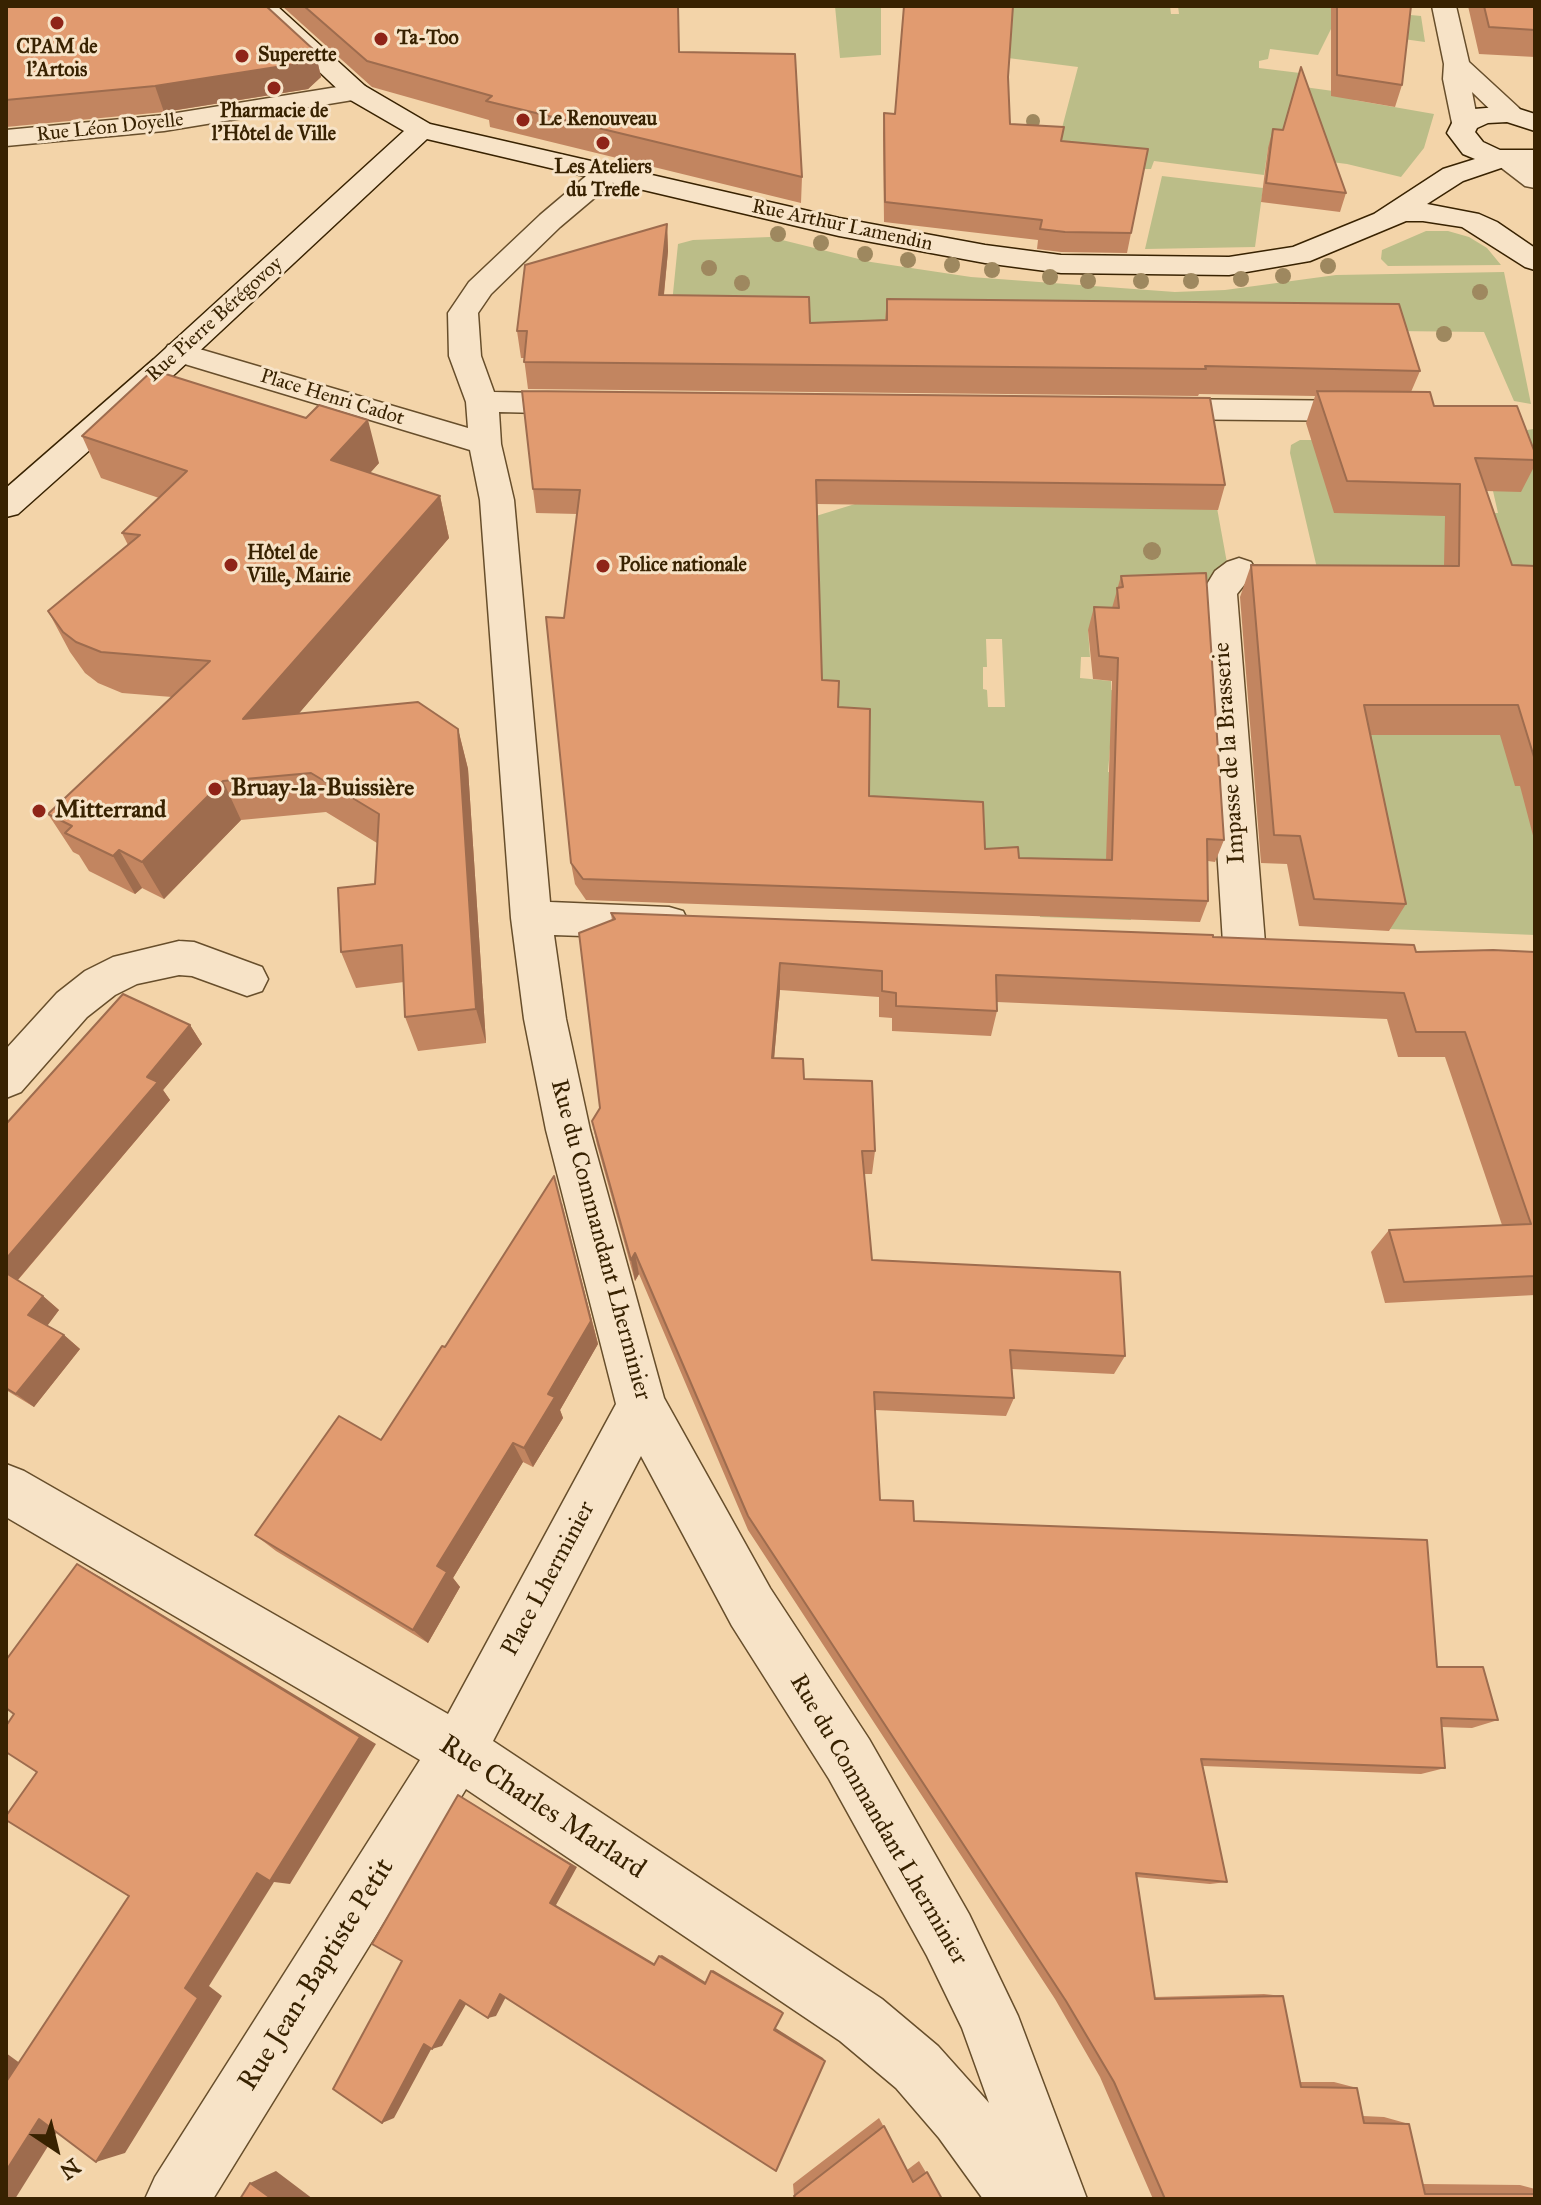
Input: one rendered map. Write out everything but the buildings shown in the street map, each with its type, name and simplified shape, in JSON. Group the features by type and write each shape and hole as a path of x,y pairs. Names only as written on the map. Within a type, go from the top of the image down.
{"street":[{"name":"Rue Arthur Lamendin","path":"262,6 356,92 421,130 768,212 985,254 1086,265 1229,266 1300,255 1384,220 1453,175 1515,159"},
{"path":"1444,6 1457,64 1456,79 1466,133 1481,153 1515,159 1535,180"},
{"path":"1457,64 1524,116"},
{"name":"Rue Léon Doyelle","path":"6,138 164,123 356,92"},
{"path":"1453,175 1466,133 1483,115 1524,116"},
{"name":"Rue Pierre Bérégovoy","path":"6,506 421,130"},
{"name":"Rue du Commandant Lherminier","path":"608,172 550,221 480,288 463,313 465,356 482,402 485,444 497,500 531,918 545,1019 568,1130 641,1406 751,1607 849,1759 948,1935 988,2016 1055,2199"},
{"path":"1384,220 1401,213 1423,212 1469,220 1494,232 1535,261"},
{"name":"Place Henri Cadot","path":"179,352 485,444"},
{"path":"482,402 614,404"},
{"path":"1129,409 1409,411"},
{"name":"Impasse de la Brasserie","path":"1239,570 1227,579 1219,594 1243,944"},
{"path":"531,918 711,925"},
{"path":"6,1079 72,1005 100,983 128,969 179,958 194,959 247,979"},
{"name":"Place Lherminier","path":"458,1751 641,1406"},
{"name":"Rue Charles Marlard","path":"6,1489 458,1751 861,2020 917,2067 961,2116 1021,2199"},
{"name":"Rue Jean-Baptiste Petit","path":"177,2199 458,1751"}],"green space":[{"path":"835,6 881,6 881,55 840,58"},
{"path":"982,6 1170,6 1171,14 1179,14 1178,6 1317,6 1421,16 1425,42 1331,29 1318,55 1270,49 1268,59 1259,61 1259,68 1300,73 1304,87 1355,94 1354,100 1434,114 1424,148 1401,177 1315,160 1298,150 1268,148 1264,175 1154,161 1151,169 1144,169 1142,177 1057,147 1078,67 1008,58"},
{"path":"1162,176 1263,188 1255,247 1145,249"},
{"path":"1426,231 1448,231 1469,237 1487,248 1501,265 1388,266 1381,259 1382,250"},
{"path":"770,237 871,262 971,277 1175,292 1225,290 1336,275 1504,272 1531,404 1514,401 1484,332 670,323 678,244 693,240"},
{"path":"1533,429 1535,597 1320,581 1290,453 1291,445 1300,440 1323,440 1422,512 1498,513 1493,491 1520,491 1516,432"},
{"path":"855,504 1217,508 1227,563 1209,587 1117,611 1088,630 1090,657 1081,657 1080,678 1111,681 1111,690 1125,691 1124,748 1110,748 1108,772 1132,775 1106,859 1106,877 1129,871 1131,920 1040,917 1036,880 718,812 816,516","holes":["986,639 1002,639 1005,707 988,707 987,690 983,689 983,667 987,667"]},
{"path":"1347,724 1432,735 1535,735 1535,935 1389,929"}],"place":[{"name":"CPAM de l'Artois","path":"57,23"},
{"name":"Ta-Too","path":"381,39"},
{"name":"Superette","path":"242,56"},
{"name":"Pharmacie de l'Hôtel de Ville","path":"274,88"},
{"name":"Le Renouveau","path":"523,120"},
{"name":"Les Ateliers du Trefle","path":"603,143"},
{"name":"Hôtel de Ville, Mairie","path":"231,565"},
{"name":"Police nationale","path":"603,566"},
{"name":"Bruay-la-Buissière","path":"215,789"},
{"name":"Mitterrand","path":"39,811"}]}
